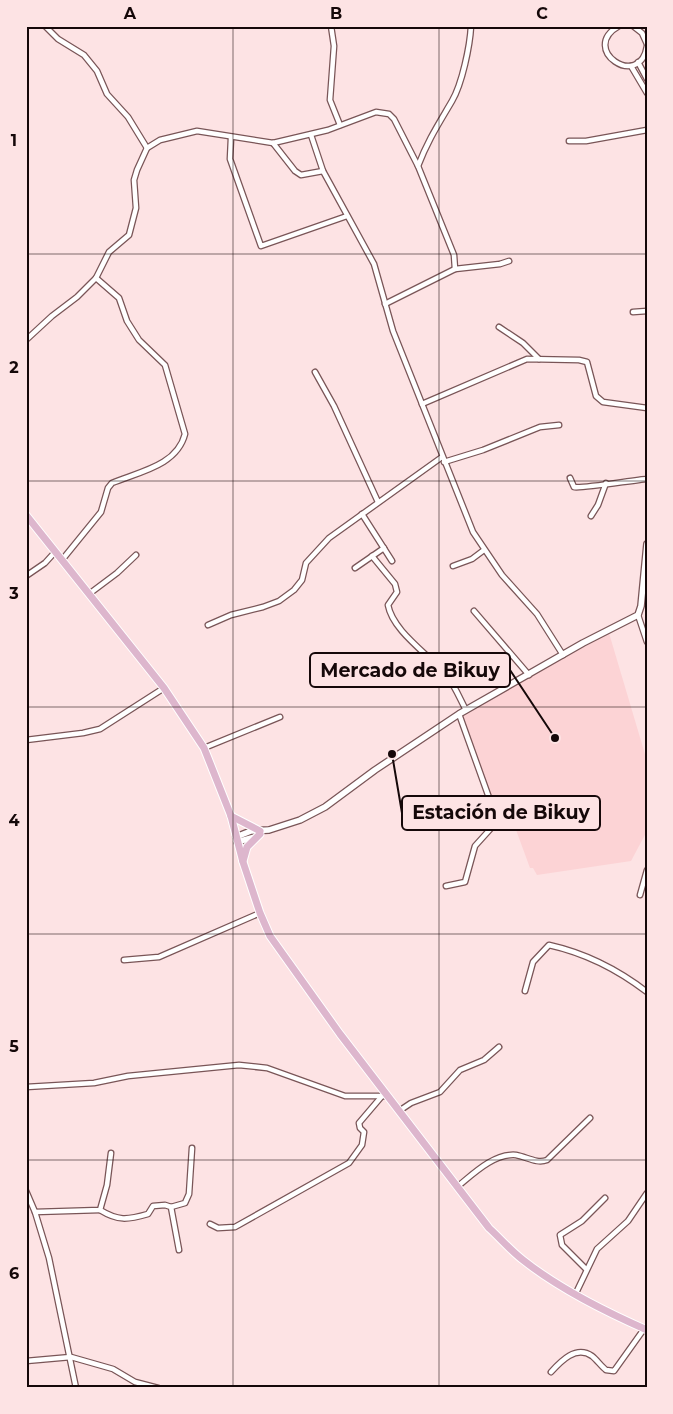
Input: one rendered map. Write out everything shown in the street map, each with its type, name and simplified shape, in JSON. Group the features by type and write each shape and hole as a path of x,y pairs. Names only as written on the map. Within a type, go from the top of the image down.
{"main road":[{"path":"26,515 164,688 204,748 231,816 243,862 260,913 270,936 384,1096 399,1111 489,1228 514,1252 539,1271 576,1293 646,1329"},
{"path":"231,816 261,832 247,847 243,862"}],"street":[{"path":"46,26 58,39 84,55 102,81 107,94 128,117 147,148"},
{"path":"330,26 334,46 330,100 340,125"},
{"path":"418,166 435,126 456,92 470,26"},
{"path":"619,26 613,28 606,41 608,55 618,64 631,66 643,58 647,45 642,33 633,26"},
{"path":"638,62 647,79"},
{"path":"631,66 647,93"},
{"path":"26,340 52,316 77,297 96,278 109,252 129,235 136,208 134,180 147,148 160,140 189,131 206,132 273,144 312,135 376,112 389,114 398,124 411,156 418,166 454,255 455,268"},
{"path":"569,141 586,141 647,130"},
{"path":"312,135 324,171 374,264 393,330 470,526 502,575 537,614 563,655"},
{"path":"231,138 230,160 261,246 347,216"},
{"path":"273,144 294,171 302,175 324,171"},
{"path":"385,304 455,268 500,264 509,261"},
{"path":"62,560 101,512 108,488 112,483 176,453 185,434 165,366 139,340 127,320 119,298 96,278"},
{"path":"633,312 647,311"},
{"path":"499,327 539,359"},
{"path":"527,359 530,350"},
{"path":"422,404 527,359 539,359 587,362 596,396 603,402 647,408"},
{"path":"315,372 334,406 378,502"},
{"path":"208,625 231,615 271,604 294,590 302,580 306,563 328,538 378,502 443,460 483,450 540,427 559,425"},
{"path":"570,478 577,488 647,479"},
{"path":"591,516 598,505 606,483"},
{"path":"362,514 392,561"},
{"path":"236,839 246,832 261,832 300,820 325,807 391,759 459,714 638,614 644,604 647,544"},
{"path":"356,568 384,548"},
{"path":"453,566 472,559 484,550"},
{"path":"26,576 45,563 55,552"},
{"path":"89,594 117,573 136,554"},
{"path":"372,556 395,584 397,592 388,605 389,611 410,640 448,678 466,710"},
{"path":"474,612 529,675"},
{"path":"638,614 647,642"},
{"path":"26,740 83,734 100,729 164,688"},
{"path":"446,886 465,882 475,846 494,825 492,806 459,714"},
{"path":"204,748 280,717"},
{"path":"640,895 647,870"},
{"path":"124,960 159,957 260,913"},
{"path":"525,991 532,962 549,945 582,954 626,976 647,992"},
{"path":"399,1111 411,1103 440,1092 460,1070 484,1060 499,1046"},
{"path":"26,1087 86,1084 128,1076 239,1065 267,1068 345,1096 384,1096"},
{"path":"210,1224 218,1228 235,1227 349,1163 362,1145 364,1132 360,1128 359,1123 384,1096"},
{"path":"457,1187 481,1167 510,1155 542,1162 547,1160 590,1118"},
{"path":"36,1212 100,1210 113,1218 121,1219 148,1214 153,1206 164,1205 171,1207 184,1203 189,1194 192,1148"},
{"path":"100,1210 107,1185 111,1153"},
{"path":"26,1191 36,1212 49,1258 72,1357 76,1388"},
{"path":"576,1293 597,1249 628,1221 647,1193"},
{"path":"586,1269 562,1245 560,1235 582,1221 606,1198"},
{"path":"171,1207 179,1250"},
{"path":"550,1372 570,1355 584,1353 593,1356 606,1370 614,1371 646,1329"},
{"path":"26,1361 72,1357 113,1369 135,1382 158,1388"}],"shaded area":[{"path":"609,633 647,761 647,831 631,861 537,875 533,868 530,868 512,819 500,822 461,715"}],"place":[{"name":"Mercado de Bikuy","path":"555,738"},
{"name":"Estación de Bikuy","path":"392,754"}]}
